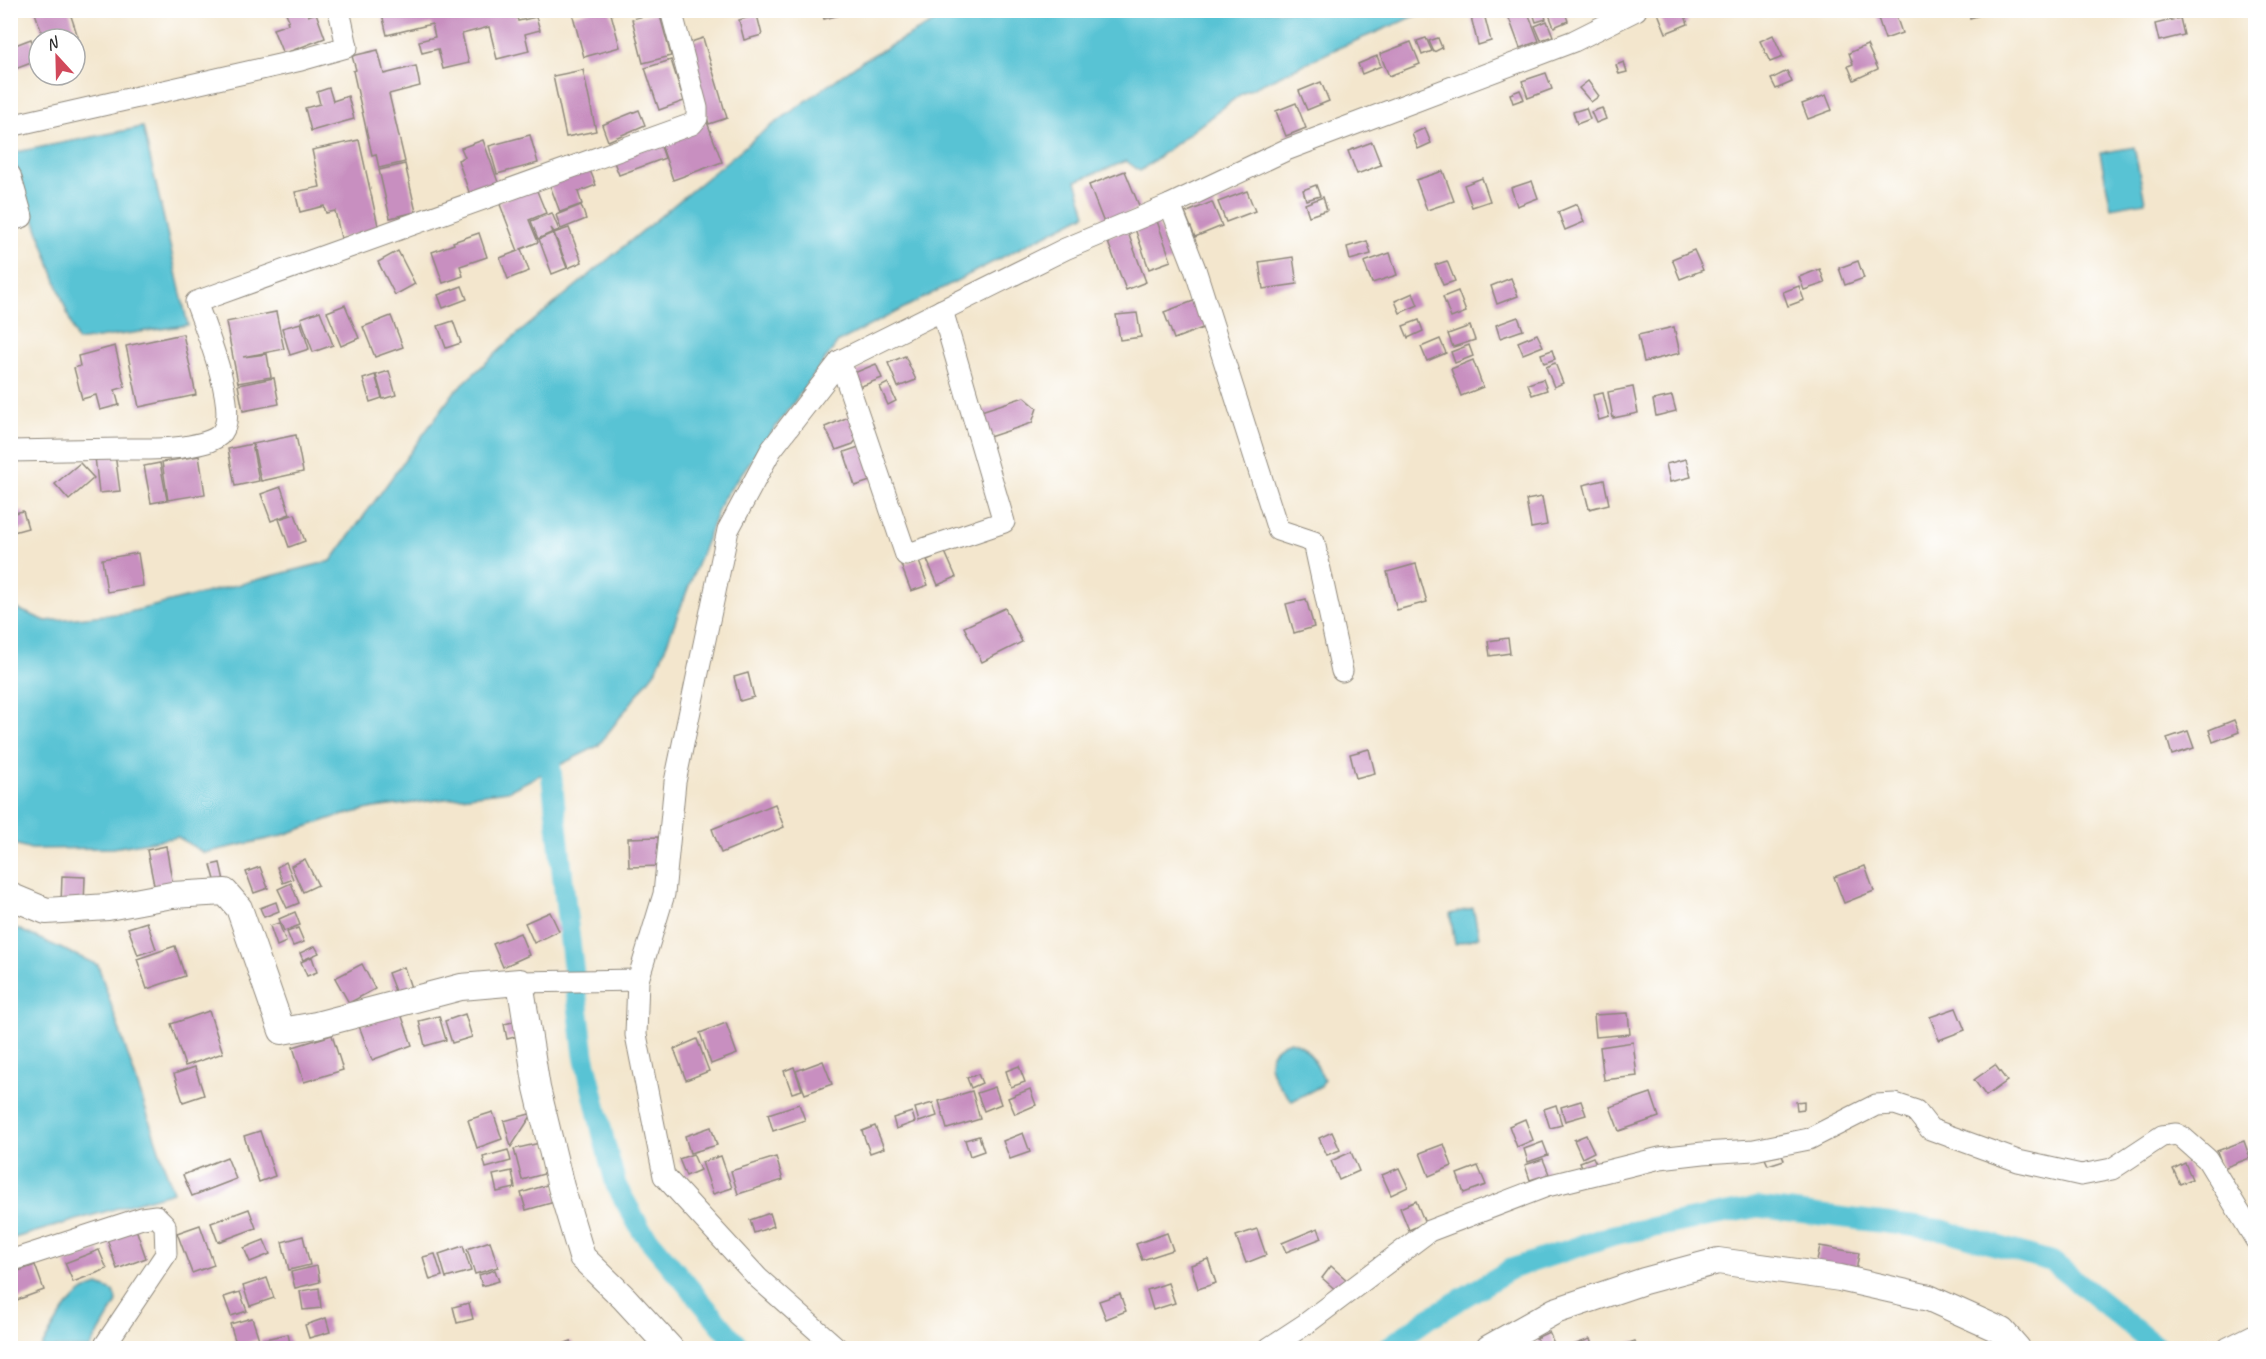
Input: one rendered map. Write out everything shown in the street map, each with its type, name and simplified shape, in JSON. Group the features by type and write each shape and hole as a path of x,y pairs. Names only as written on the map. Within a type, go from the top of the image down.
{"street":[{"path":"10,126 301,60 347,47 339,10"},
{"path":"10,451 160,448 188,446 215,439 224,432 226,404 219,367 196,302 692,124 697,118 697,108 671,10"},
{"path":"837,1348 758,1278 663,1176 636,1035 638,981 664,894 675,782 728,530 771,450 840,361 1065,249 1170,205 1286,150 1574,40 1636,10"},
{"path":"10,175 22,217 10,220"},
{"path":"1170,205 1195,269 1278,530 1314,542 1342,671"},
{"path":"840,361 906,555 1004,522 942,310"},
{"path":"10,896 46,910 108,908 172,895 225,892 239,908 282,1031 316,1025 461,987 520,982 638,981"},
{"path":"520,982 537,1088 561,1187 582,1257 670,1348"},
{"path":"1269,1348 1307,1323 1429,1231 1547,1186 1648,1161 1703,1153 1754,1150 1809,1139 1876,1105 1895,1104 1916,1111 1930,1129 2018,1161 2081,1175 2112,1169 2162,1136 2176,1134 2207,1159 2256,1240"},
{"path":"10,1260 142,1218 156,1216 160,1219 165,1225 166,1254 103,1348"},
{"path":"1489,1348 1555,1311 1644,1281 1718,1262 1840,1278 1929,1298 2002,1331 2016,1348"},
{"path":"2228,1348 2256,1334"}],"water":[{"path":"1009,10 1427,11 1336,49 1241,94 1140,171 1126,161 1076,181 1086,214 838,342 722,500 657,669 598,746 508,791 374,808 335,817 277,837 204,853 178,837 113,848 31,849 11,843 10,606 46,621 126,613 331,561 455,391 514,337 760,134 862,61 947,15"},
{"path":"143,127 188,325 77,341 11,153"},
{"path":"2134,147 2145,202 2111,208 2100,153"},
{"path":"1473,908 1479,937 1455,944 1450,914"},
{"path":"11,926 98,965 173,1192 11,1239"},
{"path":"1290,1041 1306,1050 1324,1080 1321,1086 1292,1101 1274,1077 1270,1060 1279,1046"},
{"path":"98,1285 113,1291 117,1302 90,1348 41,1348 71,1302 88,1289"}],"building":[{"path":"34,10 69,10 75,27 40,27"},
{"path":"292,10 306,10 308,16 316,13 325,38 283,54 273,29 288,24 286,13"},
{"path":"396,10 455,10 456,15 474,10 515,10 518,21 536,17 540,30 525,34 529,51 497,59 489,27 462,34 469,63 443,69 438,49 422,53 419,41 435,37 432,24 387,35 382,14"},
{"path":"592,10 610,10 620,47 584,57 573,16"},
{"path":"821,10 839,10 840,15 824,19"},
{"path":"1506,10 1527,10 1539,41 1520,48"},
{"path":"1532,10 1543,10 1546,19 1536,22"},
{"path":"1564,10 1568,21 1554,27 1548,12"},
{"path":"1663,10 1683,10 1688,24 1666,33 1658,13"},
{"path":"1894,10 1902,33 1885,39 1876,12"},
{"path":"1968,10 1986,10 1987,13 1970,18"},
{"path":"659,12 671,56 643,63 632,19"},
{"path":"1484,14 1491,41 1478,45 1471,17"},
{"path":"757,15 762,35 744,40 739,20"},
{"path":"2180,18 2184,35 2159,41 2155,24"},
{"path":"1547,21 1553,36 1541,40 1535,26"},
{"path":"1773,35 1783,57 1770,62 1760,41"},
{"path":"703,38 727,118 709,124 685,44"},
{"path":"1426,38 1432,51 1422,55 1417,41"},
{"path":"1438,38 1442,48 1434,52 1429,41"},
{"path":"27,41 27,65 10,71 10,47"},
{"path":"1411,42 1420,64 1389,76 1380,54"},
{"path":"1867,45 1878,69 1854,80 1848,66 1853,64 1849,53"},
{"path":"378,50 384,74 416,66 420,86 389,94 405,162 379,168 376,154 372,155 353,71 356,70 352,56"},
{"path":"1377,56 1381,66 1362,74 1358,64"},
{"path":"671,60 684,101 659,110 645,68"},
{"path":"1624,62 1627,72 1619,74 1616,65"},
{"path":"583,70 596,131 566,137 553,76"},
{"path":"1787,71 1792,82 1776,89 1771,79"},
{"path":"1546,73 1552,89 1528,98 1522,81"},
{"path":"1588,81 1599,96 1591,102 1579,88"},
{"path":"1321,82 1329,101 1307,110 1299,91"},
{"path":"329,88 333,101 348,96 354,119 311,131 305,108 320,104 317,92"},
{"path":"1520,90 1524,99 1513,103 1510,94"},
{"path":"1826,95 1832,110 1808,119 1802,104"},
{"path":"1296,103 1306,128 1286,136 1276,111"},
{"path":"1586,108 1590,119 1577,124 1573,112"},
{"path":"1602,108 1606,119 1596,123 1591,112"},
{"path":"639,110 645,125 608,141 602,125"},
{"path":"707,122 722,162 673,180 660,141"},
{"path":"1425,128 1431,143 1418,149 1412,134"},
{"path":"530,135 538,163 497,174 489,146"},
{"path":"359,140 379,230 341,238 335,211 326,213 324,206 300,212 295,192 320,187 312,150"},
{"path":"483,140 499,185 470,195 458,160 465,157 461,148"},
{"path":"659,141 665,158 619,175 612,157"},
{"path":"1372,142 1381,165 1357,174 1348,151"},
{"path":"405,164 416,212 390,218 379,170"},
{"path":"589,168 596,185 578,192 582,204 560,212 549,183"},
{"path":"1125,171 1140,208 1104,223 1089,185"},
{"path":"1443,171 1454,201 1427,210 1416,180"},
{"path":"1482,178 1490,201 1472,207 1464,185"},
{"path":"1532,181 1538,198 1517,206 1511,188"},
{"path":"1316,185 1320,196 1306,200 1303,190"},
{"path":"535,186 546,213 529,220 538,242 521,249 529,271 508,279 500,258 518,251 499,202"},
{"path":"1247,191 1255,211 1226,222 1218,202"},
{"path":"1323,197 1327,210 1309,216 1305,204"},
{"path":"1212,202 1222,226 1195,237 1185,213"},
{"path":"1577,204 1584,222 1565,230 1558,212"},
{"path":"581,205 586,219 561,229 556,215"},
{"path":"552,213 559,230 554,232 551,228 553,232 538,239 531,221"},
{"path":"1156,218 1171,261 1149,269 1134,226"},
{"path":"569,228 582,262 568,268 554,233"},
{"path":"1127,230 1146,282 1126,290 1106,237"},
{"path":"479,233 487,257 460,266 463,276 443,283 432,252"},
{"path":"553,233 567,268 552,274 539,239"},
{"path":"1367,241 1371,254 1350,260 1347,247"},
{"path":"1694,250 1703,270 1680,279 1672,259"},
{"path":"398,251 415,284 395,295 378,262"},
{"path":"1390,253 1397,275 1372,283 1364,262"},
{"path":"1293,257 1297,284 1263,289 1259,262"},
{"path":"1447,261 1455,281 1443,285 1435,265"},
{"path":"1858,261 1864,278 1845,285 1839,268"},
{"path":"1820,269 1825,283 1804,290 1799,277"},
{"path":"1511,278 1518,296 1497,304 1491,286"},
{"path":"462,286 467,299 443,308 438,295"},
{"path":"1799,286 1804,300 1788,306 1783,292"},
{"path":"1458,291 1466,312 1451,318 1443,297"},
{"path":"1413,293 1418,305 1400,313 1395,301"},
{"path":"1199,299 1208,326 1174,339 1164,312"},
{"path":"345,305 359,338 341,346 327,312"},
{"path":"320,311 333,345 313,352 301,318"},
{"path":"276,312 284,349 243,357 267,354 271,377 238,383 226,322"},
{"path":"1137,313 1141,337 1120,340 1116,315"},
{"path":"391,316 403,347 375,357 363,327"},
{"path":"1518,317 1523,330 1500,338 1496,325"},
{"path":"1419,320 1423,331 1408,338 1403,326"},
{"path":"453,321 461,343 446,348 438,326"},
{"path":"301,323 309,349 290,355 282,328"},
{"path":"1470,326 1475,340 1453,347 1448,334"},
{"path":"1674,327 1680,353 1644,362 1638,335"},
{"path":"183,334 196,395 139,407 126,346"},
{"path":"1537,334 1543,346 1523,354 1518,342"},
{"path":"1440,339 1446,353 1427,361 1421,347"},
{"path":"1469,345 1473,356 1455,363 1451,352"},
{"path":"115,346 125,387 115,390 119,405 100,410 96,395 82,399 74,368 80,366 78,356"},
{"path":"1552,350 1555,359 1544,363 1541,354"},
{"path":"905,356 916,380 898,387 888,363"},
{"path":"1473,360 1483,387 1461,396 1451,369"},
{"path":"1555,363 1563,383 1554,387 1546,367"},
{"path":"876,364 882,378 859,387 854,373"},
{"path":"389,371 396,395 383,399 376,375"},
{"path":"375,375 382,398 370,402 363,379"},
{"path":"274,378 279,404 243,411 238,385"},
{"path":"1543,379 1547,390 1532,395 1528,384"},
{"path":"888,383 896,401 888,405 880,387"},
{"path":"1633,387 1638,413 1613,418 1608,392"},
{"path":"1603,393 1609,417 1599,420 1593,395"},
{"path":"1672,396 1676,411 1656,416 1653,400"},
{"path":"1024,397 1037,408 1032,423 983,439 975,413"},
{"path":"853,415 861,434 853,444 836,450 825,427"},
{"path":"296,435 303,472 261,481 253,444"},
{"path":"252,444 259,481 235,486 228,449"},
{"path":"865,445 876,479 855,486 844,452"},
{"path":"115,454 120,491 99,493 95,457"},
{"path":"199,456 205,494 168,500 162,462"},
{"path":"1686,459 1691,477 1670,482 1666,464"},
{"path":"80,463 94,478 69,500 55,484"},
{"path":"160,463 167,500 151,503 144,466"},
{"path":"1604,480 1609,504 1589,509 1583,485"},
{"path":"281,487 290,514 271,521 261,494"},
{"path":"1542,497 1547,525 1531,528 1526,500"},
{"path":"23,511 28,528 10,533 10,514"},
{"path":"295,514 305,541 289,547 279,519"},
{"path":"945,552 956,577 938,585 927,560"},
{"path":"138,553 143,586 107,592 102,559"},
{"path":"918,559 928,585 911,591 901,565"},
{"path":"1416,564 1427,602 1397,610 1387,572"},
{"path":"1306,599 1314,627 1294,633 1286,604"},
{"path":"1005,608 1022,642 982,662 964,627"},
{"path":"1508,638 1510,653 1490,656 1488,641"},
{"path":"748,673 754,697 740,701 734,677"},
{"path":"2234,720 2239,732 2213,742 2209,730"},
{"path":"2188,731 2194,748 2172,755 2167,738"},
{"path":"1369,749 1375,773 1356,778 1350,754"},
{"path":"775,804 784,827 721,853 712,829"},
{"path":"658,837 659,866 629,867 628,838"},
{"path":"166,846 173,886 155,890 147,850"},
{"path":"305,859 318,885 303,892 291,866"},
{"path":"286,862 293,879 283,883 277,867"},
{"path":"220,863 225,885 217,887 211,865"},
{"path":"1865,866 1874,891 1844,903 1834,877"},
{"path":"260,867 268,888 254,893 246,872"},
{"path":"62,876 85,877 84,905 61,904"},
{"path":"291,883 299,903 287,908 278,889"},
{"path":"276,902 279,911 264,917 260,908"},
{"path":"295,912 300,925 284,931 279,919"},
{"path":"550,912 559,931 534,943 525,923"},
{"path":"147,922 156,949 138,955 128,928"},
{"path":"279,923 286,942 277,946 270,926"},
{"path":"298,928 304,942 293,946 287,932"},
{"path":"520,933 529,955 503,967 493,944"},
{"path":"175,946 185,976 147,989 137,959"},
{"path":"315,946 319,953 303,960 300,953"},
{"path":"312,957 317,972 307,976 301,962"},
{"path":"362,964 375,989 349,1003 335,978"},
{"path":"404,967 413,994 398,999 388,973"},
{"path":"1956,1008 1965,1030 1939,1040 1930,1017"},
{"path":"209,1011 223,1053 185,1066 171,1024"},
{"path":"400,1011 412,1045 372,1060 359,1026"},
{"path":"1628,1013 1630,1034 1596,1037 1594,1015"},
{"path":"465,1014 472,1037 452,1043 445,1021"},
{"path":"439,1016 446,1040 425,1046 419,1021"},
{"path":"522,1020 526,1034 507,1039 504,1024"},
{"path":"726,1023 737,1054 711,1064 700,1033"},
{"path":"332,1035 343,1070 304,1082 293,1047"},
{"path":"697,1039 709,1071 686,1080 674,1049"},
{"path":"1633,1042 1637,1076 1604,1080 1600,1047"},
{"path":"823,1061 832,1084 805,1094 796,1071"},
{"path":"1995,1065 2007,1081 1986,1096 1974,1080"},
{"path":"1019,1066 1025,1082 1011,1087 1006,1071"},
{"path":"195,1067 204,1095 183,1102 174,1074"},
{"path":"794,1067 802,1090 792,1093 784,1071"},
{"path":"978,1074 982,1083 971,1088 967,1078"},
{"path":"995,1087 1001,1104 984,1111 977,1093"},
{"path":"1030,1089 1036,1105 1015,1114 1008,1098"},
{"path":"972,1091 980,1119 947,1129 939,1101"},
{"path":"1651,1093 1659,1117 1619,1131 1610,1107"},
{"path":"1581,1101 1586,1115 1565,1121 1561,1107"},
{"path":"1804,1101 1804,1109 1797,1110 1796,1102"},
{"path":"933,1103 937,1116 919,1122 915,1108"},
{"path":"799,1104 805,1120 773,1131 768,1114"},
{"path":"1556,1105 1562,1125 1550,1128 1544,1109"},
{"path":"493,1112 502,1139 477,1148 468,1120"},
{"path":"912,1112 915,1122 896,1129 893,1118"},
{"path":"533,1113 511,1147 504,1121"},
{"path":"1525,1119 1533,1140 1517,1147 1509,1126"},
{"path":"875,1126 884,1148 870,1153 862,1131"},
{"path":"711,1127 717,1145 690,1153 685,1136"},
{"path":"260,1131 275,1176 259,1182 244,1136"},
{"path":"1332,1132 1340,1150 1327,1155 1319,1138"},
{"path":"1023,1133 1030,1152 1010,1159 1003,1141"},
{"path":"1586,1135 1594,1152 1582,1158 1574,1140"},
{"path":"979,1136 984,1151 970,1156 965,1140"},
{"path":"2244,1141 2250,1158 2223,1168 2217,1151"},
{"path":"544,1142 551,1172 522,1180 514,1149"},
{"path":"1543,1142 1548,1155 1528,1162 1524,1149"},
{"path":"1444,1144 1452,1166 1429,1176 1420,1153"},
{"path":"1780,1148 1784,1160 1768,1165 1763,1154"},
{"path":"508,1150 511,1161 486,1168 483,1157"},
{"path":"1351,1152 1359,1171 1339,1180 1331,1161"},
{"path":"693,1154 700,1170 686,1176 679,1159"},
{"path":"721,1156 732,1188 713,1194 702,1162"},
{"path":"227,1157 236,1179 192,1196 183,1175"},
{"path":"776,1157 783,1180 738,1194 731,1171"},
{"path":"1593,1157 1598,1168 1585,1174 1580,1162"},
{"path":"1543,1159 1549,1174 1530,1180 1525,1165"},
{"path":"2185,1163 2192,1179 2180,1184 2173,1169"},
{"path":"1478,1166 1486,1185 1464,1193 1457,1174"},
{"path":"1399,1168 1408,1187 1391,1195 1382,1175"},
{"path":"512,1171 515,1188 497,1192 493,1175"},
{"path":"553,1183 558,1201 526,1210 521,1193"},
{"path":"1416,1201 1425,1223 1409,1230 1400,1208"},
{"path":"249,1209 256,1228 218,1242 211,1223"},
{"path":"770,1213 774,1226 754,1233 750,1220"},
{"path":"200,1225 214,1265 192,1273 177,1233"},
{"path":"135,1226 146,1258 117,1269 106,1236"},
{"path":"1318,1228 1322,1238 1286,1252 1282,1243"},
{"path":"1257,1229 1266,1255 1246,1263 1236,1236"},
{"path":"1167,1233 1173,1250 1142,1260 1136,1244"},
{"path":"303,1236 310,1265 289,1270 282,1242"},
{"path":"264,1240 270,1254 250,1262 244,1248"},
{"path":"490,1241 498,1267 475,1274 467,1249"},
{"path":"463,1246 471,1271 446,1278 439,1254"},
{"path":"1820,1246 1859,1253 1856,1272 1816,1265"},
{"path":"99,1250 107,1269 73,1282 65,1263"},
{"path":"435,1254 442,1276 430,1280 423,1257"},
{"path":"1208,1259 1216,1283 1198,1289 1191,1265"},
{"path":"35,1265 44,1290 17,1300 10,1283 10,1274"},
{"path":"317,1266 320,1282 295,1288 291,1272"},
{"path":"1331,1266 1348,1281 1338,1292 1322,1278"},
{"path":"495,1270 499,1281 482,1286 479,1275"},
{"path":"267,1278 274,1298 250,1306 243,1286"},
{"path":"1168,1283 1175,1303 1153,1310 1147,1290"},
{"path":"319,1288 321,1308 303,1310 300,1291"},
{"path":"240,1292 247,1311 231,1316 224,1297"},
{"path":"1120,1294 1126,1311 1106,1319 1099,1301"},
{"path":"469,1303 473,1319 457,1323 453,1307"},
{"path":"252,1318 259,1339 237,1346 230,1324"},
{"path":"326,1318 330,1332 309,1338 305,1325"},
{"path":"1549,1332 1556,1348 1541,1348 1536,1338"},
{"path":"288,1334 291,1348 262,1348 260,1340"},
{"path":"1590,1339 1593,1348 1565,1348"},
{"path":"571,1341 574,1348 553,1348"},
{"path":"1635,1341 1638,1348 1615,1348"}],"waterway":[{"path":"548,743 584,1055 616,1185 641,1230 740,1348"},
{"path":"1387,1348 1429,1318 1511,1269 1613,1235 1758,1207 1943,1230 2053,1262 2158,1348"}]}
